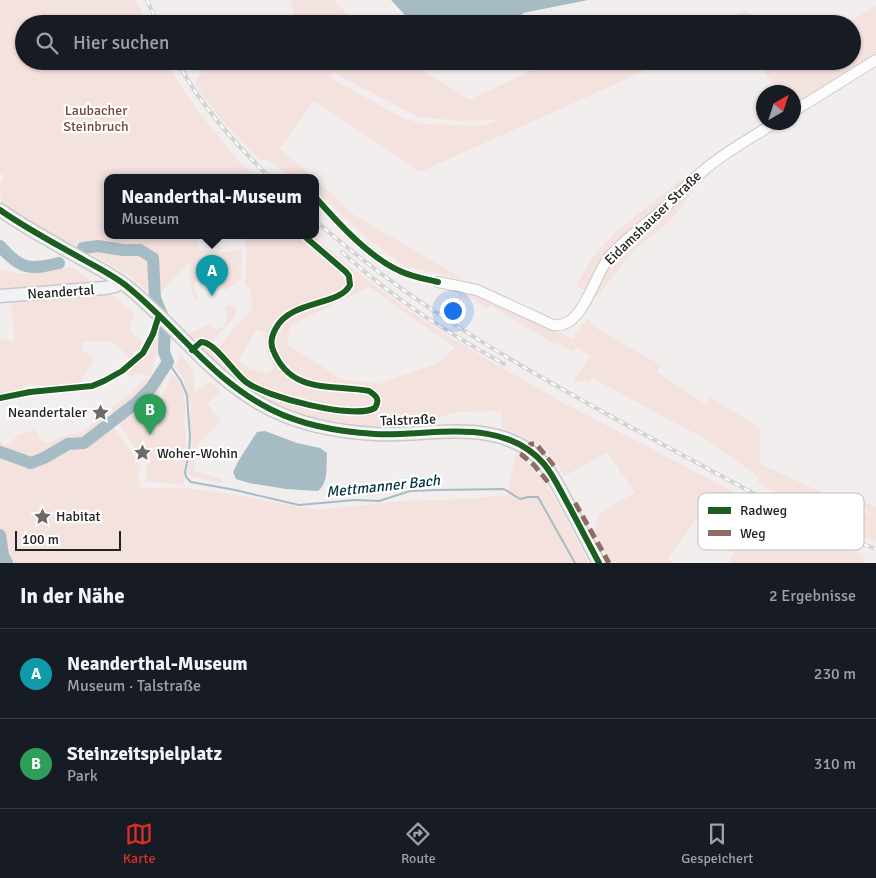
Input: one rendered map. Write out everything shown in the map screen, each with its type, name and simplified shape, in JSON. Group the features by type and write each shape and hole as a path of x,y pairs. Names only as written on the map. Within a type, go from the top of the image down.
{"main road":[{"name":"Talstraße","path":"0,210 121,282 160,316 203,360 229,383 250,398 272,410 299,421 329,428 374,434 467,431 493,435 516,443 544,464 599,563"},
{"name":"Neandertal","path":"0,296 105,288 115,286 121,282"}],"street":[{"path":"861,69 876,60"},
{"path":"801,107 860,70"},
{"name":"Eidamshauser Straße","path":"438,282 477,290 553,325 559,326 569,323 580,311 600,270 610,256 668,205 703,170 764,130"}],"green space":[{"name":"Laubacher Steinbruch","path":"0,0 136,0 143,15 15,15 15,70 172,70 207,122 251,174 104,174 104,239 198,239 198,250 226,252 240,249 242,252 242,264 238,266 241,274 239,281 225,290 219,280 218,270 214,267 197,268 194,290 196,291 198,303 191,288 190,261 160,293 152,295 127,274 66,240 49,235 13,212 1,202 0,184 5,176 0,174"},
{"path":"290,0 334,0 348,15 292,15 294,11"},
{"path":"876,6 876,54 861,63 861,15"},
{"path":"747,11 751,15 735,15"},
{"path":"203,70 422,70 470,100 532,70 647,70 420,172 314,101 280,148 309,174 287,174 268,160 260,160 223,122 195,84","holes":["334,73 418,117 463,121 500,119 485,126 421,124 401,117 330,78"]},
{"path":"763,70 850,70 801,101 801,85 774,85"},
{"path":"704,162 712,171 701,180 672,219 634,251 598,297 576,286 594,255 618,230"},
{"path":"319,183 354,215 465,280 404,266 366,237 319,194"},
{"path":"244,239 318,239 354,270 446,335 562,402 735,493 698,493 698,517 668,558 673,563 611,563 594,532 600,513 635,492 607,452 565,476 546,449 529,439 502,428 501,411 458,412 403,427 350,426 311,419 274,405 235,381 223,366 220,370 200,348 205,344 215,353 234,328 252,309 251,291 245,284 247,248","holes":["369,287 454,347 438,363 379,384 341,379 287,344 291,325","257,329 265,333 266,351 274,367 268,373 250,369 238,360"]},
{"path":"72,267 116,298 134,314 129,330 143,342 129,360 119,347 109,342 82,342 82,350 94,359 81,380 82,383 26,385 22,390 0,395 0,339 15,341 11,303 0,302 0,270 21,274"},
{"path":"457,289 478,294 572,339 588,319 594,327 661,364 657,372 707,405 710,397 760,428 760,464 824,493 775,493 758,482 759,477 705,439 592,378 589,382 585,380 573,382 590,356 577,347 572,352 557,342 555,345 490,305 487,309 471,298 458,298"},
{"path":"226,305 236,306 235,316 212,342 205,338 195,340 188,334 209,324 216,329 222,328 227,320"},
{"path":"158,329 158,344 151,376 139,373 130,377 129,371 147,352 153,343"},
{"path":"181,354 194,371 194,394 209,381 220,390 207,404 221,421 197,446 194,466 195,471 221,479 220,483 191,476 187,473 192,447 191,406 184,379 175,367"},
{"path":"171,374 175,376 182,386 186,407 184,420 187,454 184,468 184,485 146,481 150,456 140,454 117,422 146,398 159,379 164,382 152,410 157,413"},
{"path":"143,379 151,379 149,385 113,416 108,410 137,388 144,381"},
{"path":"104,413 108,419 102,425 108,430 113,426 140,465 141,470 137,474 142,489 184,488 232,494 315,510 403,501 468,499 507,495 516,454 528,464 549,489 588,563 0,563 0,439 3,445 9,444 18,435 36,429 40,440 47,443 82,432"},
{"path":"864,502 876,507 876,541 864,537 864,511 874,516 864,508"},
{"path":"734,550 850,550 862,555 865,563 729,563"}],"water":[{"path":"391,0 588,0 523,13 522,15 404,14"},
{"path":"265,431 297,443 320,448 327,453 327,468 322,488 318,491 286,489 236,479 233,472 239,460 257,432"}],"waterway":[{"path":"0,246 20,264 41,267 59,263"},
{"path":"0,452 31,463 68,444 84,443 136,403 151,388 168,362 164,352 165,322 155,298 153,258 140,250 123,250 98,246 83,248"},
{"name":"Mettmanner Bach","path":"168,362 181,381 187,395 190,437 185,472 186,477 191,482 299,505 355,500 379,501 410,491 504,489 520,499 538,497 575,563"},
{"path":"0,535 3,555 7,563"}],"railway":[{"path":"147,0 154,15"},
{"path":"182,70 196,93 218,122 266,174"},
{"path":"319,224 388,279 465,331 544,379 753,493"},
{"path":"342,252 381,285 420,313 504,364"},
{"path":"864,545 876,549"}],"marked path":[{"path":"548,482 534,465 522,455 531,444 536,444 554,466"},
{"path":"575,503 609,563"}],"cycle path":[{"path":"319,201 344,229 377,258 405,273 438,282"},
{"path":"0,210 124,284 197,354 232,384 251,398 284,416 336,430 362,433 464,432 487,434 508,439 527,449 544,464 551,474 599,563"},
{"path":"192,350 201,342 206,343 218,352 246,382 256,388 290,400 348,411 364,411 375,408 377,398 369,391 327,387 302,381 290,374 281,364 273,350 273,336 283,319 292,312 336,297 345,292 350,285 349,276 346,272 308,239"},
{"path":"0,398 30,392 92,386 104,381 122,371 143,353 153,334 159,315"}],"place":[{"name":"Neanderthal-Museum","path":"212,296"},
{"name":"Neandertaler","path":"101,412"},
{"name":"Steinzeitspielplatz","path":"150,435"},
{"name":"Woher-Wohin","path":"143,453"},
{"name":"Habitat","path":"42,516"}]}
